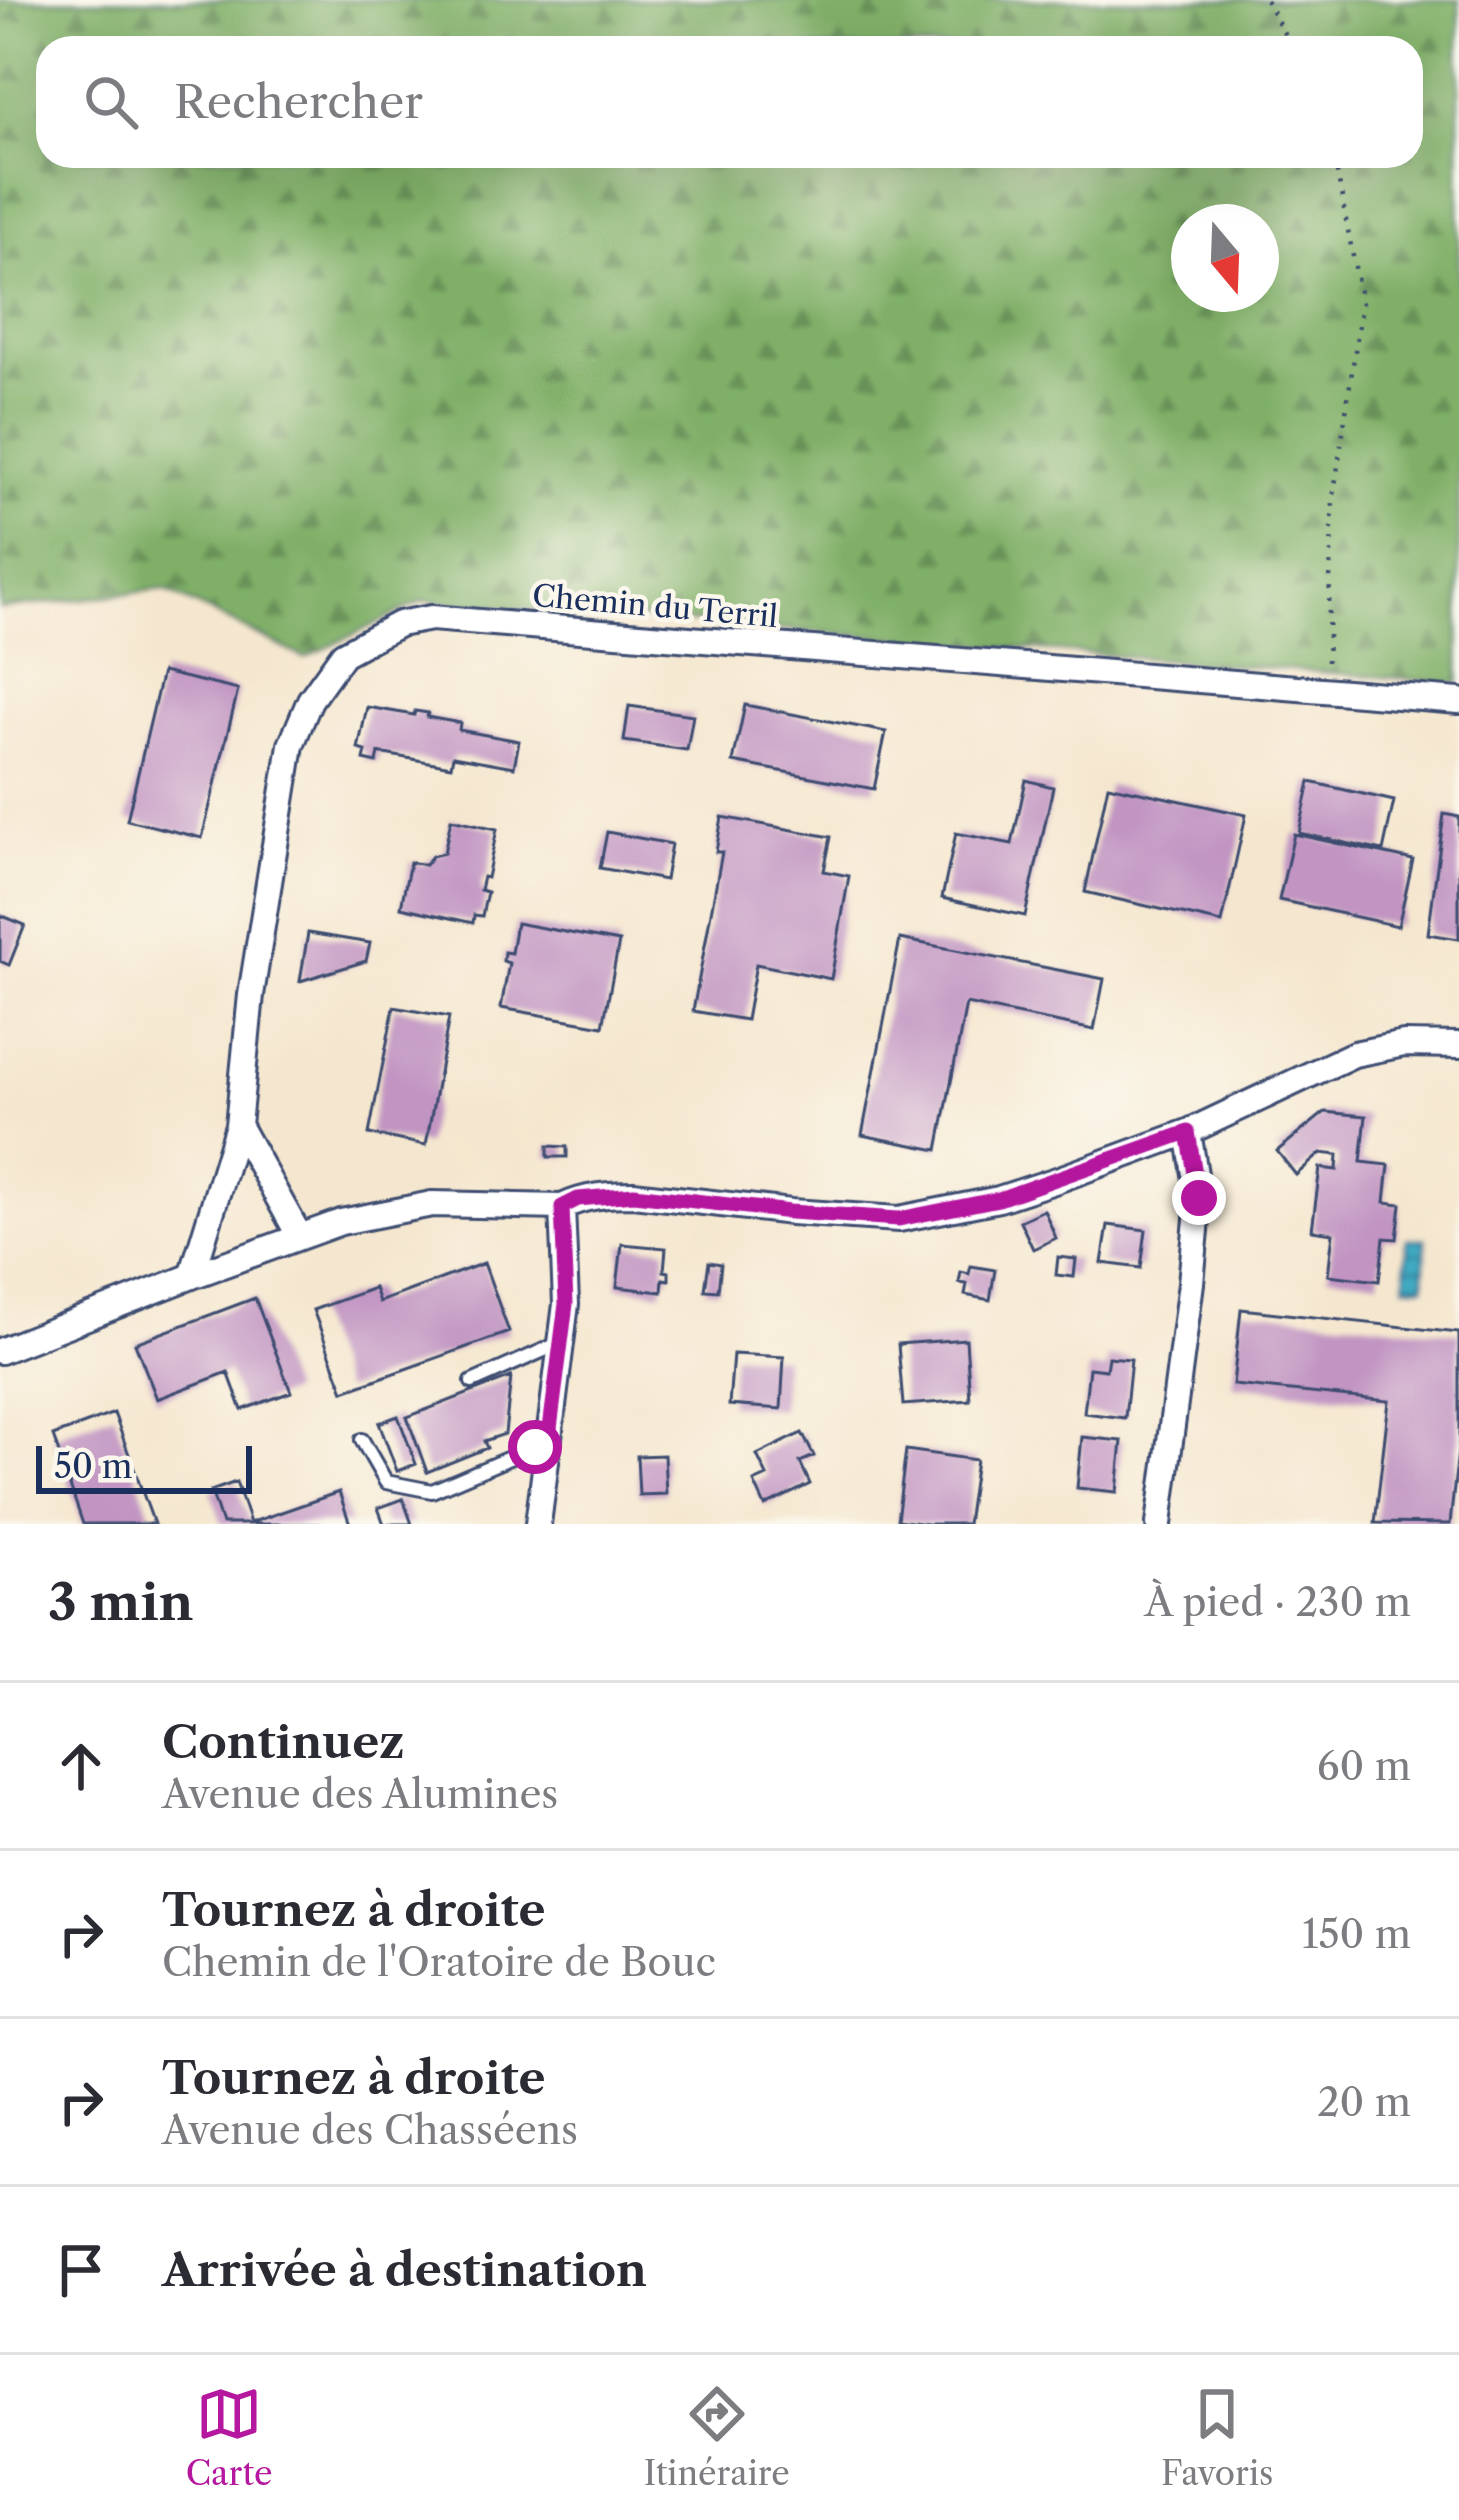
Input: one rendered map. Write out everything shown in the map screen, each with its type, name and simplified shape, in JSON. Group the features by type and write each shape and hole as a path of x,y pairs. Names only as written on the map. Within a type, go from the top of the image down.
{"street":[{"name":"Chemin du Terril","path":"192,1276 238,1125 250,995 291,745 310,700 343,654 399,624 431,618 1459,701"},
{"path":"0,1351 341,1222 432,1204 562,1207 578,1199 634,1194 899,1219 999,1199 1188,1132 1354,1054 1404,1044 1459,1045"},
{"path":"238,1125 300,1237"},
{"path":"1159,1524 1199,1198 1188,1132"},
{"path":"538,1524 566,1304 562,1207"}],"lane":[{"path":"472,1382 561,1342"},
{"path":"362,1440 386,1482 432,1491 548,1444"}],"path":[{"path":"1266,0 1286,36"},
{"path":"1327,691 1333,499 1362,304 1336,168"}],"green space":[{"path":"0,0 1459,0 1459,683 423,601 305,658 163,589 0,609"}],"water":[{"path":"1407,1239 1426,1239 1424,1285 1405,1285"}],"building":[{"path":"162,672 238,690 202,838 127,820"},
{"path":"745,705 886,732 874,789 733,762"},
{"path":"629,706 693,715 687,750 624,741"},
{"path":"367,707 428,713 427,717 460,723 459,730 519,741 514,767 453,756 451,766 379,753 377,763 364,760 366,751 358,749"},
{"path":"1026,780 1053,787 1025,916 942,898 956,833 1012,844"},
{"path":"1310,782 1394,801 1383,851 1299,833"},
{"path":"1108,785 1246,815 1222,923 1085,892"},
{"path":"1444,814 1459,817 1459,939 1428,934"},
{"path":"722,817 831,837 824,871 849,876 831,979 756,964 746,1020 693,1011 722,852 716,852"},
{"path":"451,819 497,829 480,890 487,892 482,916 474,915 473,923 401,907 410,862 425,865 432,856 444,853"},
{"path":"607,832 671,844 665,880 600,868"},
{"path":"1294,834 1413,860 1398,926 1279,900"},
{"path":"0,915 25,925 9,965 0,961"},
{"path":"516,923 619,942 603,1026 501,1008 509,963 503,961 504,952 511,953"},
{"path":"308,933 370,943 366,961 300,981"},
{"path":"900,939 1104,979 1094,1030 966,1004 938,1150 862,1135"},
{"path":"394,1007 449,1017 426,1145 369,1134"},
{"path":"1325,1112 1366,1116 1361,1162 1389,1165 1385,1202 1401,1204 1397,1239 1384,1238 1379,1281 1328,1275 1333,1233 1312,1230 1320,1168 1337,1170 1338,1155 1321,1153 1296,1175 1277,1151"},
{"path":"548,1146 567,1147 567,1157 548,1157"},
{"path":"1044,1210 1056,1238 1033,1249 1020,1221"},
{"path":"1108,1225 1146,1230 1141,1268 1102,1263"},
{"path":"622,1244 666,1248 664,1271 669,1272 669,1280 663,1279 662,1292 617,1287"},
{"path":"1058,1257 1076,1259 1074,1277 1056,1275"},
{"path":"709,1262 721,1264 718,1291 705,1290"},
{"path":"484,1263 509,1332 344,1391 313,1310 374,1288 379,1302"},
{"path":"971,1266 995,1270 990,1300 965,1295 967,1284 959,1283 961,1272 969,1274"},
{"path":"255,1298 291,1392 242,1410 228,1372 157,1399 135,1343"},
{"path":"1241,1309 1459,1333 1459,1442 1450,1524 1375,1523 1389,1401 1233,1385"},
{"path":"966,1339 970,1400 903,1405 898,1344"},
{"path":"733,1354 784,1357 781,1409 729,1405"},
{"path":"1108,1357 1131,1359 1125,1418 1084,1413 1089,1368 1106,1370"},
{"path":"511,1377 505,1434 484,1441 487,1448 427,1472 407,1417"},
{"path":"114,1413 154,1524 83,1524 53,1436"},
{"path":"398,1416 416,1464 397,1471 379,1423"},
{"path":"802,1433 814,1456 800,1462 810,1484 765,1506 754,1482 767,1476 757,1455"},
{"path":"1082,1437 1122,1441 1117,1492 1077,1488"},
{"path":"906,1450 976,1460 967,1524 897,1520"},
{"path":"664,1455 666,1494 639,1495 637,1456"},
{"path":"236,1482 250,1523 339,1492 350,1524 222,1524 211,1491"},
{"path":"403,1499 412,1524 384,1524 378,1508"}],"route":[{"path":"535,1447 548,1444 566,1304 562,1207 578,1199 634,1194 899,1219 999,1199 1188,1132 1199,1198"}]}
